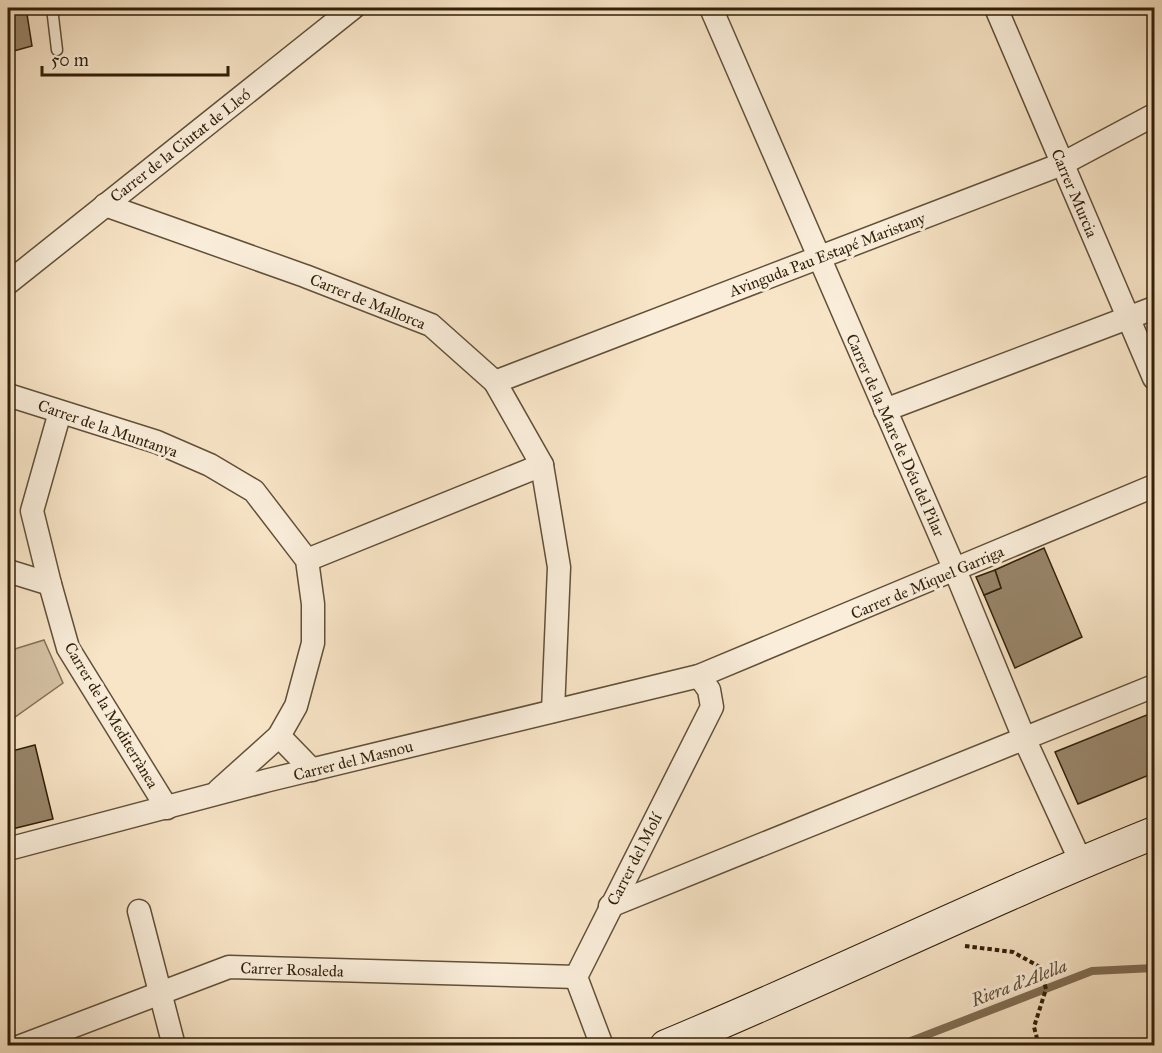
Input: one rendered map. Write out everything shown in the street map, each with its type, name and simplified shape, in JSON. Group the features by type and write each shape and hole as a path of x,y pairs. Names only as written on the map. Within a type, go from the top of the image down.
{"street":[{"name":"Carrer de la Ciutat de Lleó","path":"8,284 353,8"},
{"name":"Carrer de la Mare de Déu del Pilar","path":"711,8 817,257 955,570 1024,738 1081,862"},
{"name":"Carrer Murcia","path":"996,8 1155,378"},
{"name":"Avinguda Pau Estapé Maristany","path":"495,382 1062,164 1155,115"},
{"name":"Carrer de Mallorca","path":"105,205 305,276 431,325 495,382 542,465 559,567 553,711"},
{"path":"885,410 1155,308"},
{"name":"Carrer de la Muntanya","path":"8,395 157,442 210,465 254,491 307,560 313,604 313,643 296,706 279,736 213,796"},
{"name":"Carrer de la Mediterrànea","path":"60,412 32,511 50,584 68,648 167,808"},
{"path":"307,560 542,465"},
{"name":"Carrer de Miquel Garriga","path":"699,676 1155,486"},
{"path":"8,571 50,584"},
{"name":"Carrer del Masnou","path":"8,849 312,770 699,676"},
{"name":"Carrer del Molí","path":"576,977 712,707 709,690 699,676"},
{"path":"610,906 1155,686"},
{"path":"279,736 312,770"},
{"path":"666,1046 769,1003 1081,862 1155,833"},
{"path":"139,911 174,1046"},
{"name":"Carrer Rosaleda","path":"21,1046 229,967 576,977"},
{"path":"576,977 602,1046"}],"lane":[{"path":"52,8 57,50"}],"path":[{"path":"956,945 1013,952 1040,966 1046,989 1034,1027 1039,1046"}],"shaded area":[{"path":"44,640 63,683 8,722 8,651"}],"building":[{"path":"8,8 26,8 32,46 10,52 11,61 8,62"},
{"path":"1044,548 1082,637 1015,668 984,595 1001,588 995,570"},
{"path":"995,570 1001,588 984,595 976,577"},
{"path":"1154,712 1154,773 1078,804 1055,752"},
{"path":"35,745 53,819 8,830 8,752"}],"waterway":[{"name":"Riera d'Alella","path":"898,1046 1092,971 1154,968"}]}
